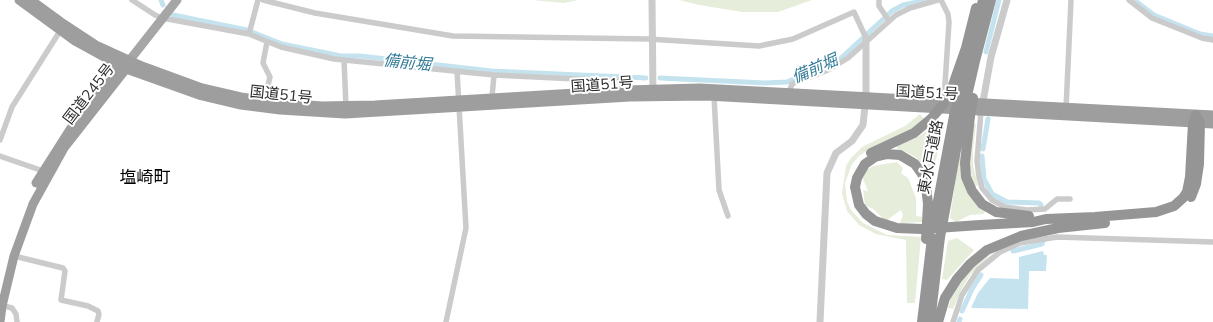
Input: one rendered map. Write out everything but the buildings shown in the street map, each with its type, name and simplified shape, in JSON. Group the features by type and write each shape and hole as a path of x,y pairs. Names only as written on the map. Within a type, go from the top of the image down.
{"highway":[{"name":"国道51号","path":"19,0 60,31 93,52 199,95 241,104 280,110 345,114 653,85 788,92 866,100 1196,120 1213,116"},
{"name":"国道51号","path":"31,0 124,65 163,75 202,88 264,101 302,105 346,106 458,103 492,97 626,90 653,85 714,96 866,100 944,100 982,107 1066,109 1196,120 1213,124"},
{"path":"979,0 954,83 944,103 932,118 914,133 874,151 858,165 852,175 851,196 854,206 864,218 888,231 901,233 1044,225 1058,228"},
{"name":"東水戸道路","path":"930,322 932,238 962,116 984,0"},
{"path":"992,0 962,116 965,170 968,182 975,196 982,204 996,212 1046,219 1156,212 1174,206 1183,198 1189,185 1196,120"},
{"name":"国道245号","path":"0,288 14,234 43,171 71,128 124,65"},
{"name":"国道245号","path":"0,322 1,305 14,256 33,204 56,161 124,65"},
{"path":"938,322 945,298 963,271 978,256 1008,240 1058,228 1158,219 1179,211 1190,200 1196,184 1199,164 1196,120"},
{"path":"921,322 932,238 935,222 928,204 926,186 922,174 915,164 900,155 888,154 875,157 865,164 857,178 856,194 859,205 866,214 884,225 897,228 922,228 1033,222 1046,219"}],"main road":[{"path":"124,65 177,0"}],"street":[{"path":"132,0 162,18 250,32 267,42 290,50 344,60 494,75 617,81 624,82 626,90"},
{"path":"250,32 258,0"},
{"path":"262,0 315,13 453,36 652,40 767,45 793,39 854,12 866,38 866,100 863,125 858,134 836,153 827,173 820,322"},
{"path":"652,0 653,85"},
{"path":"879,0 880,6 887,18"},
{"path":"788,92 792,84 838,65 887,18 904,10 940,0 948,14 949,22 944,100"},
{"path":"1006,0 991,58 982,107 977,161 982,188 992,200 1005,207 1027,210 1045,209 1057,199 1070,199"},
{"path":"1066,109 1071,0"},
{"path":"1129,0 1152,18 1202,38 1213,40"},
{"path":"0,140 12,107 60,31"},
{"path":"264,101 270,76 263,63 267,42"},
{"path":"344,60 346,106"},
{"path":"446,322 466,228 457,71"},
{"path":"492,97 494,75"},
{"path":"714,96 719,190 728,216"},
{"path":"0,156 43,171"},
{"path":"953,322 965,290 978,270 1000,252 1020,243 1057,237 1213,242"},
{"path":"14,256 63,268 65,271 61,300 88,306 98,311 100,314 98,322"},
{"path":"1,305 12,308 16,314 17,322"}],"green space":[{"path":"533,0 578,0 564,3"},
{"path":"679,0 812,0 778,12 743,12 699,5"},
{"path":"920,114 925,120 910,130 869,149 859,156 852,164 845,183 847,201 851,210 863,223 887,235 921,237 915,303 907,303 906,240 876,234 859,225 847,211 842,193 846,166 851,158 862,147 905,126"},
{"path":"973,123 976,124 973,165 978,185 974,186 969,165"},
{"path":"937,124 942,129 933,175 928,174 917,158 897,149 897,146 919,136"},
{"path":"959,156 961,156 985,211 984,214 970,215 956,222 950,218"},
{"path":"897,162 903,168 901,173 908,178 916,198 916,216 922,217 922,222 900,223 903,215 901,210 886,221 873,209 865,205 863,190 868,191 863,179 867,170 873,166"},
{"path":"957,238 974,250 947,280 942,279 948,241"},
{"path":"995,251 970,275 953,309 948,308 951,298 969,271"}],"water":[{"path":"1043,251 1044,255 1047,255 1046,271 1029,271 1028,309 971,308 978,293 990,278 1019,279 1019,257"}],"waterway":[{"name":"備前堀","path":"161,0 163,5"},
{"name":"備前堀","path":"660,78 765,83 787,82 839,60 892,11 903,5 927,0"},
{"path":"986,52 999,0"},
{"name":"備前堀","path":"1134,0 1154,15 1200,34 1213,36"},
{"name":"備前堀","path":"173,15 247,30 282,44 341,56 360,56 491,71 646,78"},
{"path":"983,149 988,119"},
{"path":"982,156 984,179 992,194 1007,202 1039,203 1041,205"},
{"path":"1013,251 1042,244 1043,241"},
{"path":"962,311 972,289 981,275"}],"district":[{"name":"塩崎町","path":"145,178"}]}
